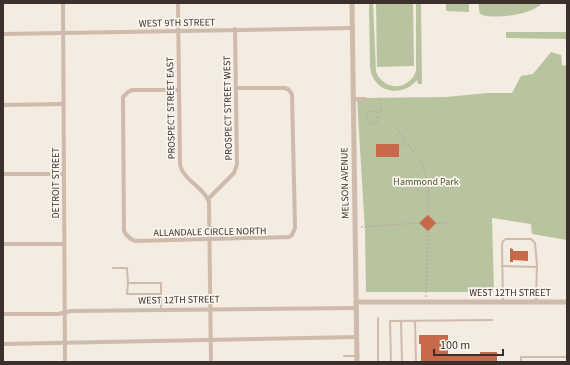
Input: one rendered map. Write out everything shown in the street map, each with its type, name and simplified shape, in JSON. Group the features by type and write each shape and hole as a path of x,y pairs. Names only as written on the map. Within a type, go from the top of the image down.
{"street":[{"name":"DETROIT STREET","path":"63,3 65,362"},
{"name":"PROSPECT STREET EAST","path":"178,3 181,170 208,199"},
{"name":"MELSON AVENUE","path":"352,3 357,359"},
{"name":"WEST 9TH STREET","path":"3,34 352,28"},
{"name":"PROSPECT STREET WEST","path":"208,199 236,169 236,29"},
{"name":"ALLANDALE CIRCLE NORTH","path":"179,90 132,90 125,94 122,101 124,231 128,238 135,241 285,238 292,235 295,228 293,98 290,91 284,88 236,88"},
{"path":"353,100 365,99"},
{"path":"3,105 63,104"},
{"path":"3,174 64,174"},
{"path":"208,199 210,240 211,362"},
{"path":"3,244 64,244"},
{"name":"WEST 12TH STREET","path":"356,302 567,302"},
{"name":"WEST 12TH STREET","path":"3,314 58,314 65,312 211,309 356,308"},
{"path":"3,344 357,337"}],"lane":[{"path":"503,302 503,241 506,239 531,239 535,243 536,248 536,302"},
{"path":"502,266 536,267"},
{"path":"113,268 127,268 128,294 160,294"},
{"path":"128,283 161,283 161,310"},
{"path":"378,318 378,362"},
{"path":"391,362 390,322 492,320"},
{"path":"401,321 402,362"},
{"path":"415,321 416,362"},
{"path":"344,356 357,359"},
{"path":"521,362 521,357 567,357"}],"path":[{"path":"378,112 377,121 373,124 369,123 366,114 367,111 378,112 383,110 380,99"},
{"path":"396,128 421,162 428,183 428,214 437,223 448,223"},
{"path":"399,147 407,142"},
{"path":"361,227 419,223 428,214"},
{"path":"448,220 448,227"},
{"path":"419,223 428,232"},
{"path":"426,296 428,232 437,223"}],"green space":[{"path":"369,3 373,3 376,72 385,83 396,86 408,82 413,78 416,71 416,3 421,3 422,84 418,84 417,80 410,86 396,91 388,90 376,82 372,75 370,66"},
{"path":"376,3 413,3 414,66 377,67"},
{"path":"446,3 469,3 469,12 446,11"},
{"path":"478,3 542,3 530,11 522,13 503,16 486,16 480,14"},
{"path":"506,32 567,32 567,39 506,38"},
{"name":"Hammond Park","path":"551,52 561,55 562,65 567,66 567,240 532,234 531,224 492,218 494,292 366,292 365,232 357,98 446,97 488,93 512,93 521,76 533,74"}],"building":[{"path":"376,144 399,144 399,157 376,157"},
{"path":"428,215 436,223 428,231 419,223"},
{"path":"510,248 513,249 513,251 528,251 528,261 513,260 513,262 510,262"},
{"path":"419,335 448,335 448,355 480,355 480,352 497,352 497,362 421,362 421,344 419,344"}]}
